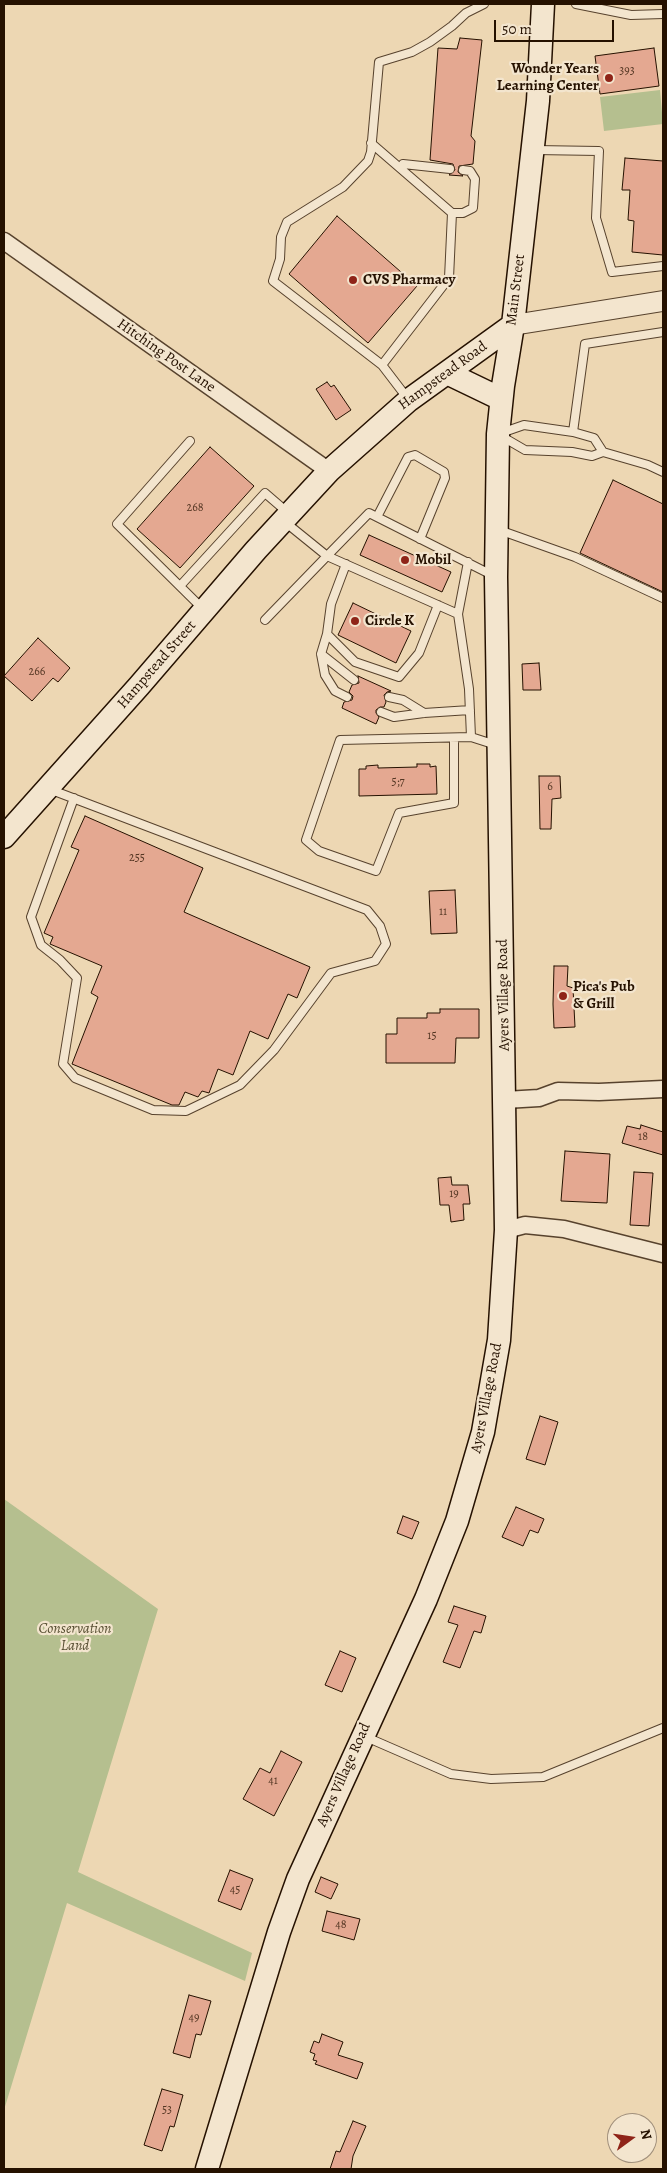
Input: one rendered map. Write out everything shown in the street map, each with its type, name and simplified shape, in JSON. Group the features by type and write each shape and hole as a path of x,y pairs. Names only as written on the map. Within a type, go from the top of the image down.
{"main road":[{"name":"Main Street","path":"496,577 498,434 501,400 513,325 538,101 543,4"},
{"name":"Hampstead Road","path":"309,492 329,471 409,400 513,325"},
{"path":"447,373 501,400"},
{"name":"Hampstead Street","path":"4,837 309,492"},
{"name":"Ayers Village Road","path":"207,2169 259,1996 292,1896 362,1736 443,1559 471,1478 483,1432 499,1340 506,1230 506,1100 496,577"}],"street":[{"name":"Hitching Post Lane","path":"4,240 329,471"},
{"name":"Hampstead Road","path":"513,325 663,301"},
{"path":"506,1100 539,1098 558,1092 663,1089"},
{"path":"506,1230 525,1225 564,1229 663,1254"}],"lane":[{"path":"409,400 382,365 273,281 280,259 281,237 287,222 342,187 368,161 372,143 379,62 412,52 430,42 466,13 484,4"},
{"path":"576,4 631,15 663,14"},
{"path":"372,143 452,213 463,213 472,208 475,179 470,171 463,170"},
{"path":"532,150 599,151 596,218 612,272 663,266"},
{"path":"403,164 450,169"},
{"path":"382,365 449,278 452,213"},
{"path":"573,432 585,344 663,332"},
{"path":"498,434 524,424 573,432 594,438 603,452"},
{"path":"498,434 525,450 572,452 592,456 603,452 648,465 663,472"},
{"path":"190,441 117,524 205,610"},
{"path":"377,518 408,456 415,455 444,472 445,478 420,539"},
{"path":"180,586 265,493 286,517 327,556 458,614"},
{"path":"265,620 369,513 496,577"},
{"path":"497,530 575,557 663,598"},
{"path":"468,562 458,614 469,689 471,737"},
{"path":"346,564 331,604 327,634 321,654 325,675 335,691 347,697"},
{"path":"327,634 355,662 398,677 419,653 438,605"},
{"path":"321,654 354,680"},
{"path":"389,697 403,700 424,713"},
{"path":"381,712 394,717 470,710"},
{"path":"454,738 454,803 400,813 376,871 319,851 306,840 340,740 471,737 499,746"},
{"path":"48,788 367,910 380,926 386,944 375,961 331,973 274,1050 240,1084 186,1112 153,1110 75,1078 63,1064 77,978 41,944 30,917 74,798"},
{"path":"362,1736 451,1774 491,1778 543,1777 663,1728"}],"green space":[{"path":"660,90 663,124 604,131 600,97"},
{"name":"Conservation Land","path":"4,1499 158,1609 78,1872 252,1953 245,1981 67,1903 4,2110"}],"building":[{"path":"460,38 482,40 471,136 475,141 473,164 459,166 458,172 463,176 449,175 455,170 453,164 430,160 438,48 457,49"},
{"path":"654,48 659,86 600,94 595,56"},
{"path":"625,158 663,161 663,255 632,252 634,221 628,220 630,190 622,190"},
{"name":"CVS Pharmacy","path":"337,216 417,286 368,343 289,274"},
{"path":"327,382 331,387 334,385 351,410 336,420 316,389"},
{"path":"210,447 254,486 180,568 137,529"},
{"path":"613,480 663,504 663,592 580,553"},
{"path":"369,535 451,572 442,592 360,555"},
{"path":"353,603 411,631 396,663 338,635"},
{"path":"38,638 70,668 58,682 53,678 32,701 4,676"},
{"path":"539,663 541,690 523,690 522,664"},
{"path":"358,676 391,691 384,695 386,702 384,707 376,710 379,717 376,724 342,708 344,702 352,700 353,696 349,692 352,685 359,683"},
{"path":"417,764 430,764 430,767 436,766 437,794 359,796 359,769 378,765 378,768 417,767"},
{"path":"539,776 560,776 561,798 552,799 551,829 540,829"},
{"path":"85,816 203,868 184,912 310,967 297,998 288,994 268,1039 250,1031 233,1075 218,1069 209,1093 202,1091 198,1097 185,1092 179,1105 172,1105 72,1064 98,997 91,993 102,966 50,944 53,937 44,933 79,850 71,847"},
{"path":"455,890 457,933 431,934 429,891"},
{"name":"Pica's Pub & Grill","path":"554,966 568,966 567,986 573,988 575,1027 554,1028"},
{"path":"440,1009 479,1009 479,1038 456,1038 455,1063 386,1063 386,1034 397,1034 397,1018 427,1018 427,1013 440,1013"},
{"path":"641,1125 663,1132 663,1155 622,1143 627,1126 640,1129"},
{"path":"565,1151 610,1154 607,1203 561,1201"},
{"path":"634,1172 653,1173 649,1226 630,1225"},
{"path":"451,1177 452,1185 468,1185 470,1204 463,1204 464,1220 451,1222 449,1205 440,1205 438,1178"},
{"path":"540,1416 558,1422 545,1465 526,1459"},
{"path":"516,1507 544,1519 538,1533 530,1530 523,1546 502,1537"},
{"path":"403,1516 419,1522 412,1539 397,1533"},
{"path":"454,1606 486,1616 481,1633 474,1631 460,1668 443,1662 458,1625 448,1622"},
{"path":"340,1651 356,1658 342,1692 325,1685"},
{"path":"281,1751 302,1762 274,1816 243,1799 260,1768 270,1773"},
{"path":"230,1870 253,1879 241,1910 218,1901"},
{"path":"321,1877 338,1884 331,1899 315,1892"},
{"path":"327,1911 360,1919 354,1940 322,1931"},
{"path":"189,1995 211,2001 201,2035 196,2034 190,2058 173,2053"},
{"path":"322,2034 343,2042 338,2055 363,2063 357,2079 315,2064 317,2061 313,2060 315,2054 310,2052 314,2041 319,2043"},
{"path":"162,2089 183,2095 174,2127 170,2126 162,2151 144,2145"},
{"path":"353,2121 366,2126 353,2156 351,2169 330,2169 336,2151 340,2152"}],"place":[{"name":"Wonder Years Learning Center","path":"609,78"},
{"name":"CVS Pharmacy","path":"353,280"},
{"name":"Mobil","path":"405,560"},
{"name":"Circle K","path":"355,621"},
{"name":"Pica's Pub & Grill","path":"563,996"}]}
